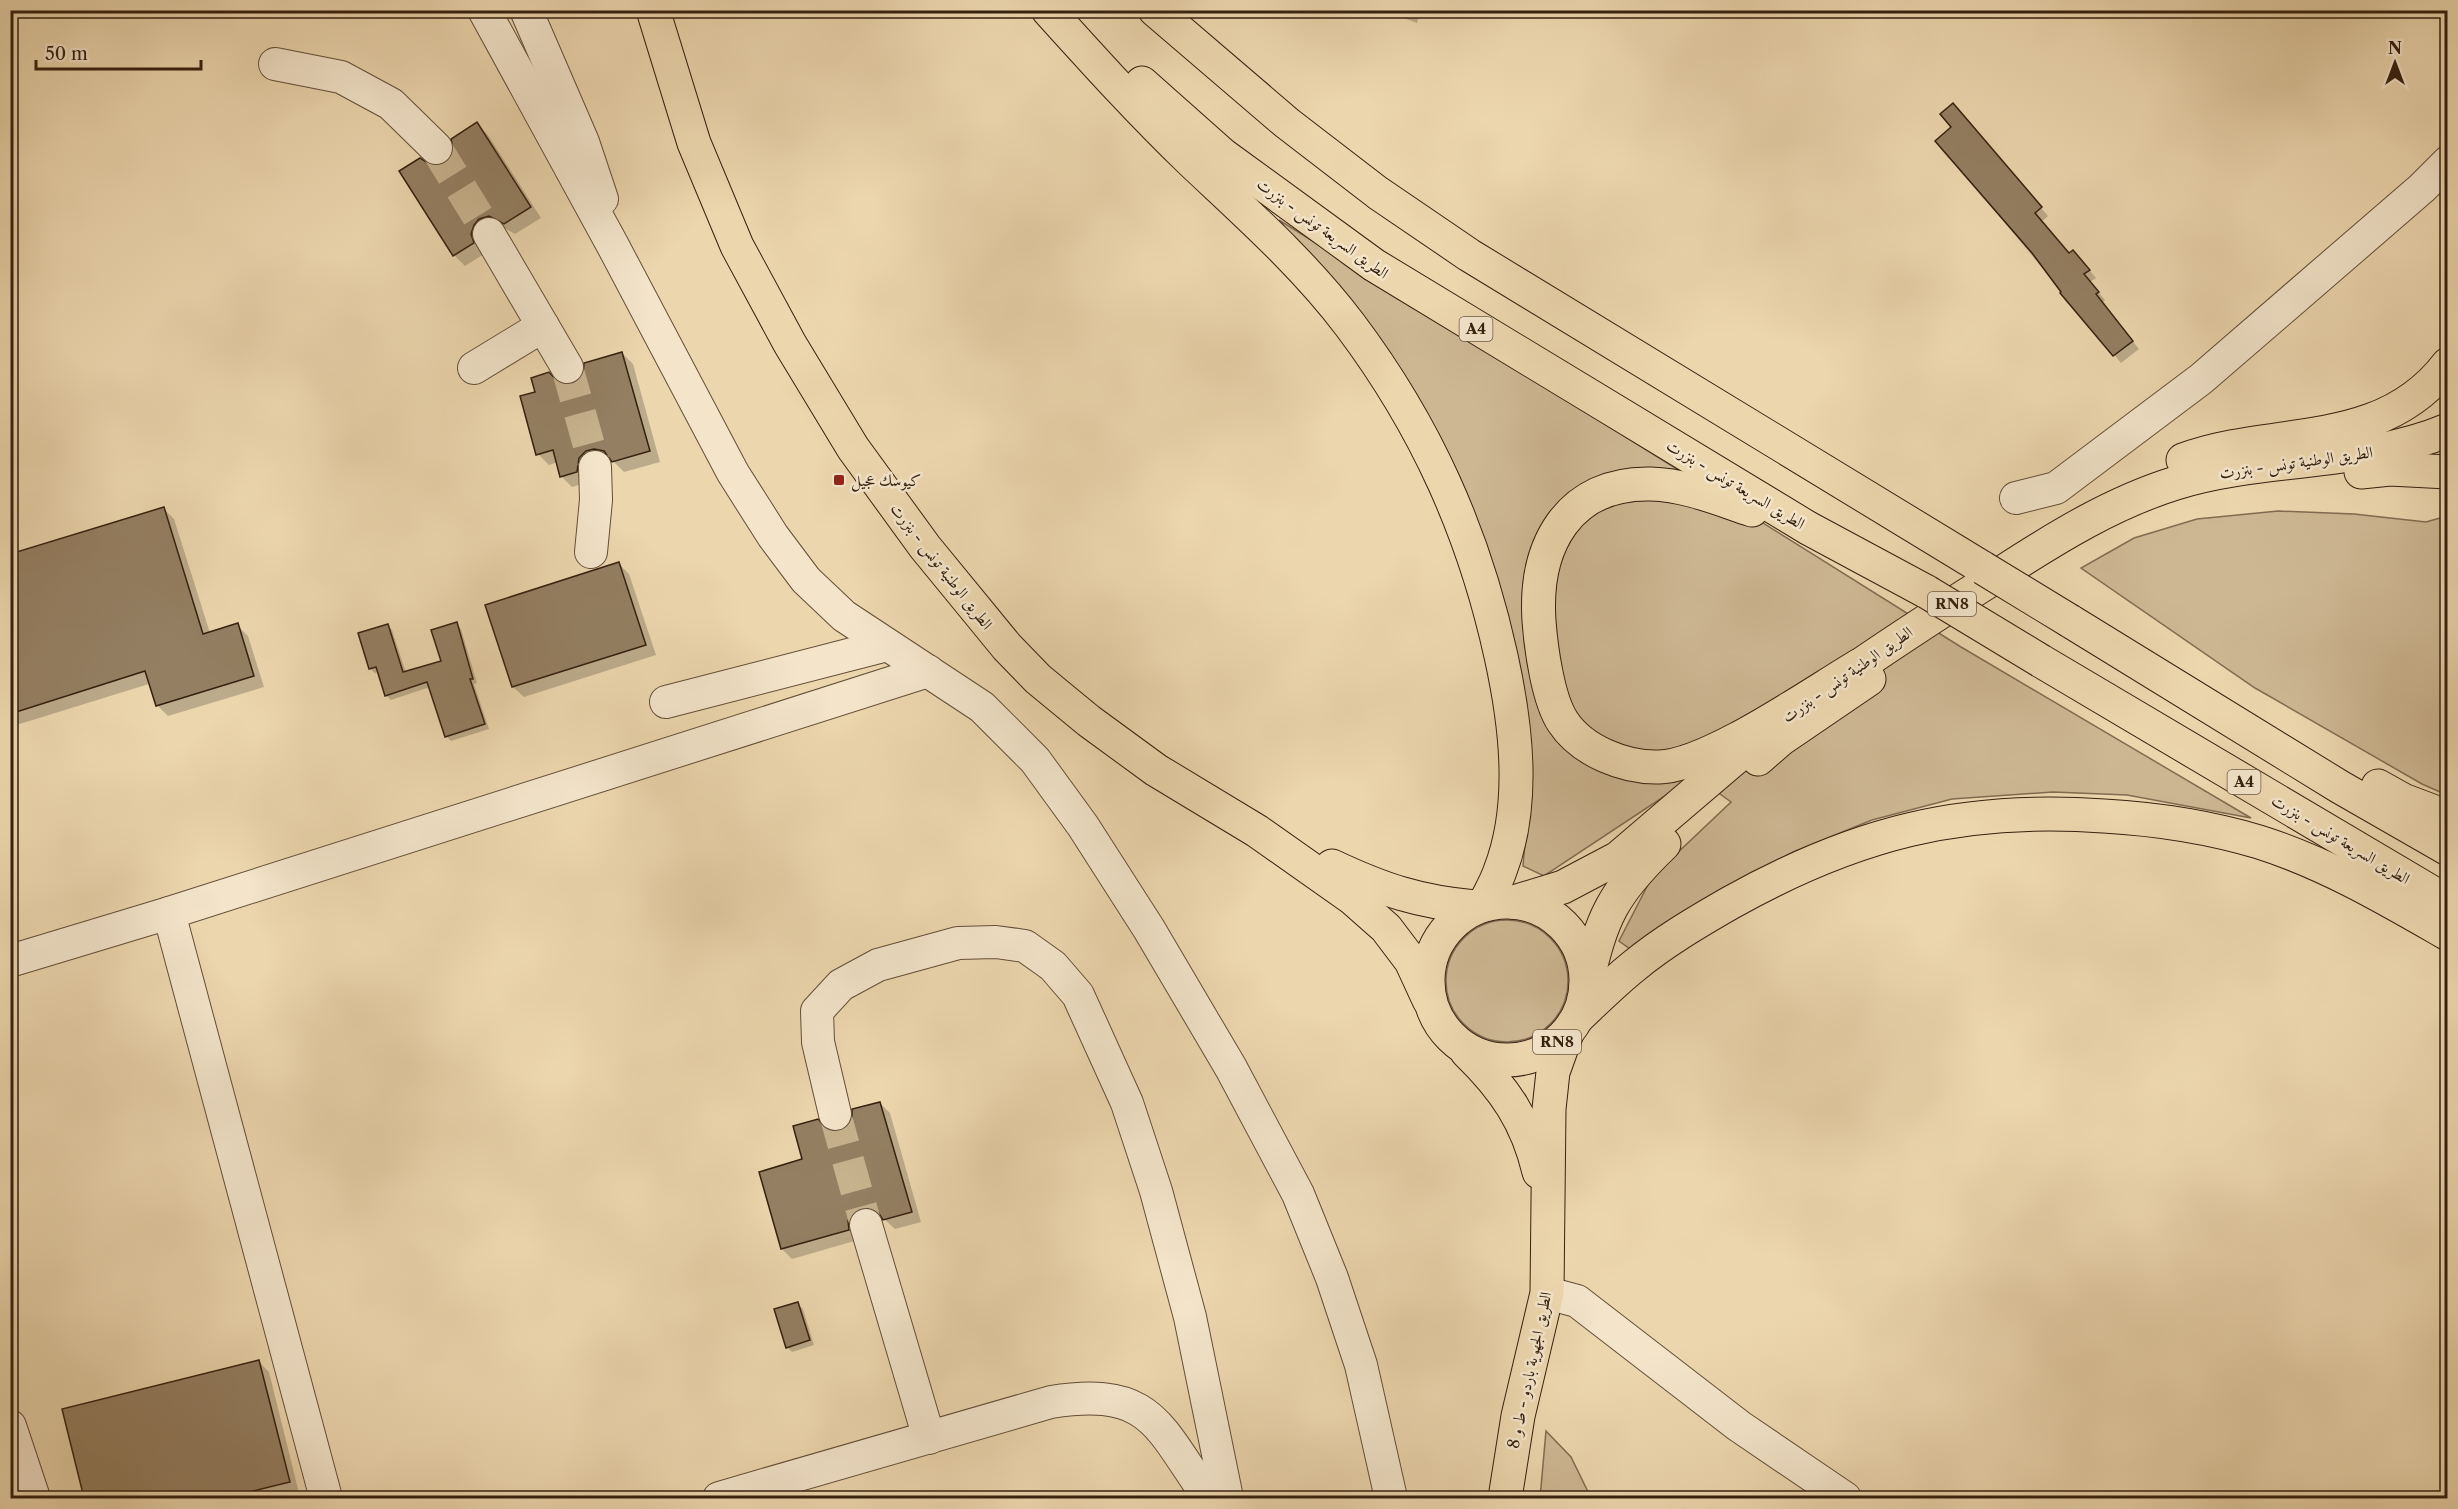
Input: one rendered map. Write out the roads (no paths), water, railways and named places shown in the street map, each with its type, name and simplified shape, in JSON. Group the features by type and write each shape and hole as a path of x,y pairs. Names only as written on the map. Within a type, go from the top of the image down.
{"main road":[{"name":"الطريق الوطنية تونس - بنزرت","path":"653,10 694,143 737,246 790,344 853,448 925,547 980,615 1038,679 1089,721 1156,770 1257,831 1352,898 1386,928 1411,960 1436,1018 1447,1034 1482,1057 1505,1060 1529,1057 1550,1048 1572,1025 1586,986 1598,933 1609,907 1638,869 1695,813 1781,739 1920,644 2066,552 2134,514 2182,499 2243,486 2390,469 2448,472"},
{"path":"1048,10 1115,84 1305,273 1356,334 1394,389 1429,448 1464,524 1489,601 1506,679 1514,752 1515,810 1491,905"},
{"name":"الطريق السريعة تونس - بنزرت","path":"1063,10 1223,154 1374,265 1809,528 1927,592 2448,902"},
{"path":"1155,10 1287,123 1378,193 1460,249 2340,787 2448,849"},
{"path":"2051,542 2128,484 2164,466 2229,447 2361,426 2386,416 2416,396 2448,364"},
{"name":"الطريق الوطنية تونس - بنزرت","path":"1429,1000 1427,978 1431,956 1441,936 1456,919 1491,905 1563,887 1618,858 1771,727 1860,665 2051,542 2130,499 2177,482 2237,469 2387,449 2423,441 2448,430"},
{"path":"1809,528 1690,489 1650,484 1610,489 1581,504 1557,526 1545,554 1537,591 1540,637 1548,682 1563,722 1584,742 1607,757 1659,767 1688,762 1721,747 1860,665"},
{"path":"2197,698 2403,800 2448,817"},
{"name":"RN8","path":"1572,1025 1635,965 1699,921 1768,882 1843,849 1908,828 1971,817 2063,813 2131,818 2206,829 2259,842 2317,864 2379,894 2448,934"},
{"name":"الطريق الوطنية تونس - بنزرت","path":"1257,831 1378,887 1431,903 1538,908 1564,927 1574,939 1584,962 1586,986"},
{"name":"الطريق الجهوية باردو - ط و 8","path":"1505,1498 1518,1416 1547,1293 1550,1254 1547,1206 1553,1072 1572,1025"},
{"name":"الطريق الجهوية باردو - ط و 8","path":"1462,1046 1497,1082 1517,1112 1534,1148 1547,1206"}],"street":[{"path":"484,10 612,244 733,473 773,536 806,580 844,616 982,707 1035,760 1083,826 1149,929 1231,1068 1298,1194 1332,1278 1361,1365 1391,1498"},
{"path":"526,10 583,142 599,188 612,244"},
{"path":"275,64 341,77 391,104 436,148"},
{"path":"2016,498 2056,488 2201,380 2422,188 2448,162"},
{"path":"489,234 567,367"},
{"path":"474,368 543,326"},
{"path":"591,552 596,500 595,467"},
{"path":"666,702 887,645"},
{"path":"10,961 169,913 928,670"},
{"path":"169,913 326,1498"},
{"path":"835,1114 818,1042 817,1011 841,985 878,965 958,943 996,942 1026,946 1053,966 1078,995 1127,1103 1149,1169 1190,1317 1227,1498"},
{"path":"866,1225 929,1438"},
{"path":"1547,1293 1577,1301 1739,1426 1845,1498"},
{"path":"719,1498 1051,1401 1080,1397 1111,1398 1142,1410 1165,1432 1203,1494"},
{"path":"10,1410 17,1463"},
{"path":"10,1426 17,1463 34,1498"}],"tunnel":[{"path":"436,148 489,234"},
{"path":"567,367 595,467"},
{"path":"835,1114 866,1225"}],"place":[{"name":"كيوسك عجيل","path":"839,480"}]}
